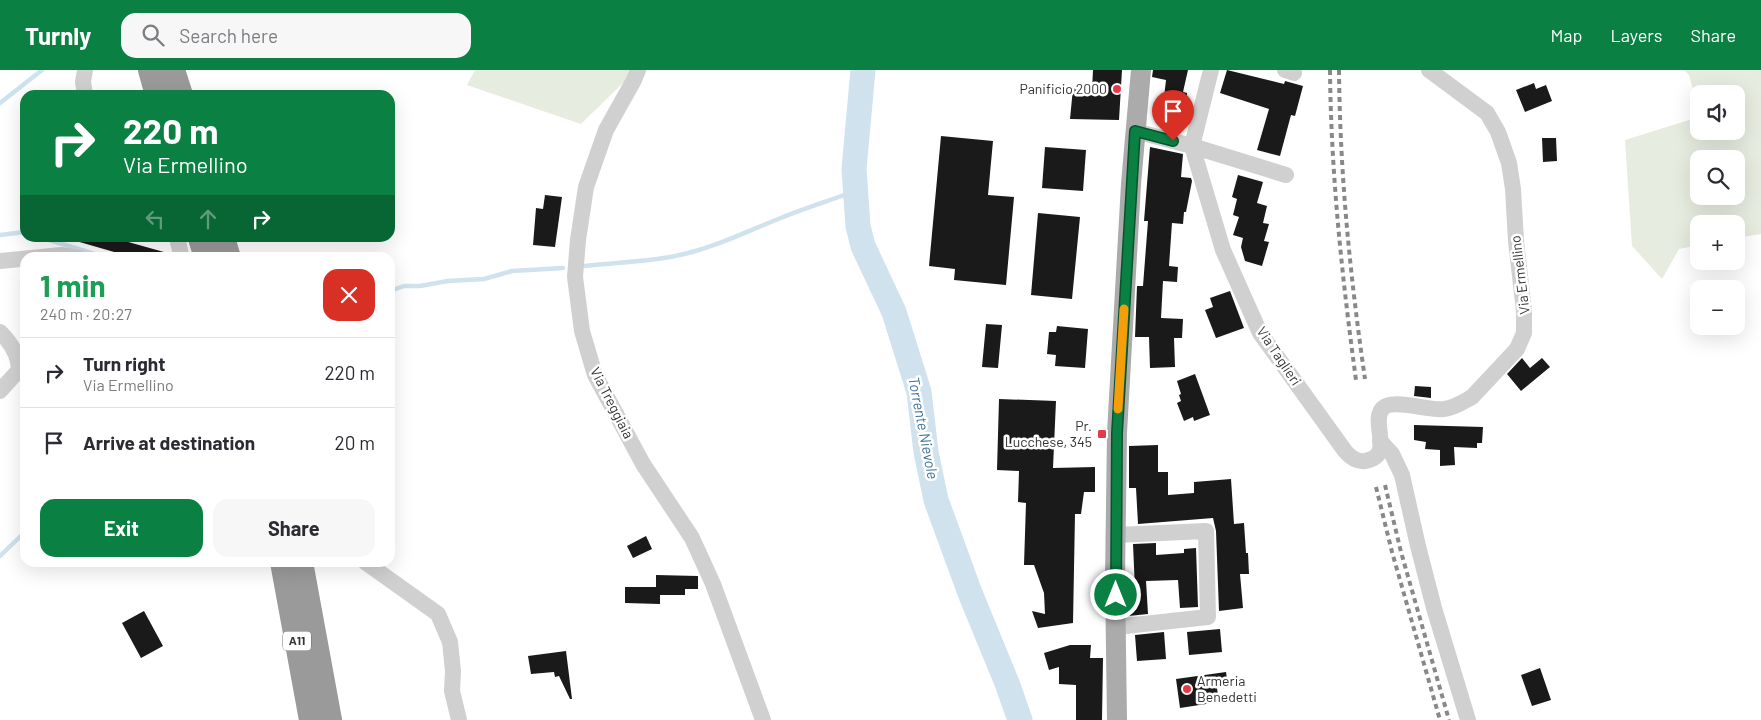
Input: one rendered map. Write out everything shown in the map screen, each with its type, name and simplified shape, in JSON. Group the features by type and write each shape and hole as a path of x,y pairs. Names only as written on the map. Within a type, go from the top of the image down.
{"highway":[{"path":"150,70 156,90"},
{"path":"173,70 179,90"},
{"name":"A11","path":"283,567 311,720"},
{"name":"A11","path":"302,567 330,720"}],"main road":[{"path":"1117,720 1117,433 1135,131 1141,70"}],"street":[{"path":"84,90 83,82 85,70"},
{"name":"Via Treggiaia","path":"638,70 606,130 586,187 578,240 575,277 582,331 595,375 643,464 692,538 712,584 763,720"},
{"path":"1192,146 1211,70"},
{"name":"Via Ermellino","path":"1380,440 1380,416 1381,410 1384,407 1394,404 1436,410 1453,407 1472,397 1517,349 1522,341 1525,323 1514,224 1513,189 1509,163 1498,132 1487,113 1429,70"},
{"path":"1135,131 1192,146 1286,176"},
{"name":"Via Taglieri","path":"1192,146 1223,250 1260,333 1350,456 1360,461 1372,459 1377,456 1381,449 1380,440"},
{"path":"0,260 20,258"},
{"path":"0,332 14,349 19,361 20,370 0,392"},
{"path":"1380,440 1392,454 1402,474 1432,599 1468,720"},
{"path":"1116,535 1206,531 1208,617 1116,627"},
{"path":"371,567 438,614 450,642 453,671 452,691 459,720"}],"shaded area":[{"path":"475,70 631,70 630,76 581,124 467,85"},
{"path":"1684,70 1761,70 1761,234 1745,237 1745,215 1690,215 1690,247 1679,249 1662,279 1632,246 1625,140 1690,120 1690,140 1745,140 1745,85 1692,85 1689,75"}],"building":[{"path":"1093,70 1122,70 1119,120 1070,119 1073,88 1092,90"},
{"path":"1153,70 1188,70 1183,92 1187,93 1184,127 1161,124 1166,80 1152,77"},
{"path":"1227,70 1284,84 1285,81 1303,86 1295,116 1291,115 1280,156 1257,150 1269,109 1220,93"},
{"path":"1534,83 1536,89 1546,85 1552,101 1525,112 1516,90"},
{"path":"941,136 993,141 988,195 1014,197 1006,285 954,280 955,269 929,266"},
{"path":"1542,138 1556,138 1557,161 1543,162"},
{"path":"1045,147 1086,150 1083,191 1042,188"},
{"path":"1150,147 1183,154 1181,177 1191,178 1192,181 1183,224 1172,223 1169,266 1178,267 1177,282 1163,281 1161,318 1183,319 1182,338 1174,338 1175,367 1150,368 1149,337 1135,337 1137,286 1143,286 1148,221 1144,221"},
{"path":"1238,175 1263,182 1257,203 1267,206 1263,223 1269,224 1264,241 1269,242 1262,266 1245,261 1241,247 1243,238 1233,235 1239,217 1233,215 1237,199 1232,197"},
{"path":"545,195 562,197 555,247 533,245 536,208 543,209"},
{"path":"1038,213 1080,217 1072,299 1031,295"},
{"path":"79,242 128,242 164,252 114,252"},
{"path":"1230,291 1244,328 1216,338 1205,310 1213,307 1210,298"},
{"path":"986,324 1002,325 998,368 982,367"},
{"path":"1057,326 1088,329 1085,368 1055,366 1056,355 1047,354 1049,332 1056,332"},
{"path":"1522,358 1530,368 1542,358 1550,367 1521,391 1507,374"},
{"path":"1195,374 1210,415 1194,421 1193,417 1184,421 1177,403 1181,401 1179,395 1181,394 1177,381"},
{"path":"1415,386 1431,387 1431,398 1414,396"},
{"path":"999,399 1056,401 1053,468 1095,467 1095,492 1084,492 1081,514 1075,514 1073,623 1038,628 1032,611 1045,614 1044,593 1034,565 1024,565 1026,503 1018,502 1019,471 997,470"},
{"path":"1414,425 1483,427 1482,443 1477,443 1477,448 1454,447 1455,465 1440,466 1440,450 1425,449 1426,442 1414,440"},
{"path":"1158,445 1158,472 1168,472 1168,495 1194,493 1194,482 1231,479 1234,524 1244,523 1246,553 1248,553 1249,574 1240,574 1243,608 1219,611 1216,531 1213,518 1138,524 1136,488 1129,488 1129,446"},
{"path":"646,536 652,549 633,558 627,546"},
{"path":"1156,543 1156,555 1184,553 1184,549 1196,548 1198,607 1180,608 1178,580 1146,581 1148,614 1128,616 1127,591 1135,590 1133,544"},
{"path":"656,575 698,576 698,589 685,589 685,595 660,595 660,604 625,603 625,587 656,587"},
{"path":"144,611 163,646 141,658 122,623"},
{"path":"1220,629 1222,652 1189,655 1187,632"},
{"path":"1164,632 1166,659 1137,661 1135,635"},
{"path":"1070,645 1091,645 1090,658 1103,658 1102,720 1076,720 1076,685 1059,684 1059,667 1049,670 1044,653"},
{"path":"566,651 572,699 570,699 559,676 555,677 554,672 531,674 528,656"},
{"path":"1540,668 1551,700 1532,706 1521,675"},
{"path":"1226,672 1228,686 1217,688 1219,702 1180,708 1176,679"}],"waterway":[{"path":"0,103 42,70"},
{"name":"Torrente Nievole","path":"863,70 854,169 858,226 863,246 894,312 919,392 926,452 936,500 1020,720"},
{"path":"585,266 657,259 692,252 855,191"},
{"path":"0,235 20,233"},
{"path":"56,242 88,252"},
{"path":"395,289 404,286 484,279 512,271 563,268"},
{"path":"0,556 20,537"}],"railway":[{"path":"1330,70 1338,225 1356,380"},
{"path":"1339,70 1341,148 1347,225 1365,379"},
{"path":"1385,485 1401,552 1449,720"},
{"path":"1376,487 1392,552 1440,720"}],"slow traffic":[{"path":"1118,409 1124,309"}],"place":[{"name":"Panificio 2000","path":"1117,89"},
{"name":"Pr. Lucchese, 345","path":"1102,434"},
{"name":"Armeria Benedetti","path":"1187,689"}],"route":[{"path":"1116,595 1117,433 1135,131 1173,141"}]}
